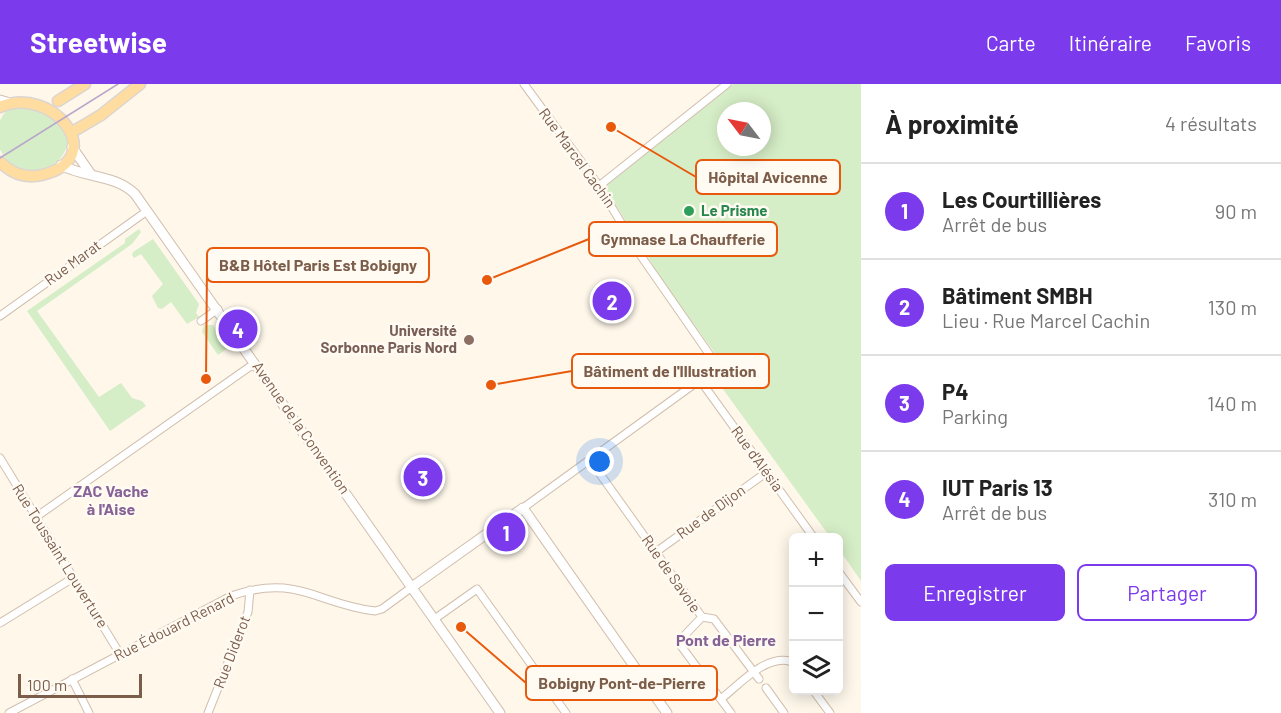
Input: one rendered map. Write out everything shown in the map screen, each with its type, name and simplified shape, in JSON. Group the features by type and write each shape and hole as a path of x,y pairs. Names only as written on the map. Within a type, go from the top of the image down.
{"main road":[{"path":"0,162 11,171 26,177 39,176 61,165 72,147 74,131 70,116 54,99 85,84"},
{"path":"74,131 103,113 140,84"},
{"path":"2,102 20,94 34,93"},
{"path":"0,177 11,171"}],"street":[{"name":"Rue Marcel Cachin","path":"524,84 599,186 641,256 714,361 715,369 700,380"},
{"path":"599,186 727,84"},
{"path":"72,147 90,173"},
{"name":"Avenue de la Convention","path":"61,165 71,171 90,173 128,188 147,211 436,618 500,713"},
{"name":"Rue Marat","path":"0,316 147,211"},
{"path":"201,321 218,309"},
{"path":"36,517 255,363"},
{"path":"412,587 700,380"},
{"name":"Rue d'Alésia","path":"700,380 811,533"},
{"name":"Rue Toussaint Louverture","path":"0,458 120,654"},
{"name":"Rue de Savoie","path":"590,460 702,617 710,616 714,619 757,676"},
{"name":"Rue de Dijon","path":"656,552 766,472"},
{"path":"524,508 667,713"},
{"path":"0,623 73,578"},
{"path":"843,578 861,602"},
{"name":"Rue Édouard Renard","path":"9,713 231,596 250,590 275,586 291,588 375,611 382,609 412,587"},
{"path":"436,618 477,589 566,713"},
{"name":"Rue Diderot","path":"208,713 248,612 250,590"},
{"path":"702,617 683,637 681,646 731,713"},
{"path":"722,699 757,676 771,661 782,659 789,661"},
{"path":"72,679 88,713"},
{"path":"766,688 783,713"},
{"path":"817,695 830,713"}],"green space":[{"path":"733,84 861,84 861,581 843,555 843,533 827,533 720,385 722,363 664,283 606,189 608,183"},
{"path":"40,99 59,109 67,121 69,135 67,149 59,161 47,169 26,171 7,161 -1,149 -3,128 7,109 19,101"},
{"path":"139,229 141,232 132,244 37,311 99,397 121,383 132,398 142,401 146,406 110,431 27,311 125,243 125,239"},
{"path":"153,239 199,304 196,313 199,317 187,324 171,302 162,309 158,308 152,296 163,284 141,254 134,258 132,255"},
{"path":"204,325 213,325 229,347 218,355 202,332"}],"tram line":[{"path":"0,158 118,84"}],"place":[{"name":"Hôpital Avicenne","path":"611,127"},
{"name":"Le Prisme","path":"689,211"},
{"name":"Gymnase La Chaufferie","path":"487,280"},
{"name":"Bâtiment SMBH","path":"612,301"},
{"name":"IUT Paris 13","path":"238,329"},
{"name":"Université Sorbonne Paris Nord","path":"469,340"},
{"name":"B&B Hôtel Paris Est Bobigny","path":"206,379"},
{"name":"Bâtiment de l'Illustration","path":"491,385"},
{"name":"P4","path":"423,477"},
{"name":"Les Courtillières","path":"506,532"},
{"name":"Bobigny Pont-de-Pierre","path":"461,627"}],"district":[{"name":"ZAC Vache à l'Aise","path":"111,500"},
{"name":"Pont de Pierre","path":"726,640"}]}
